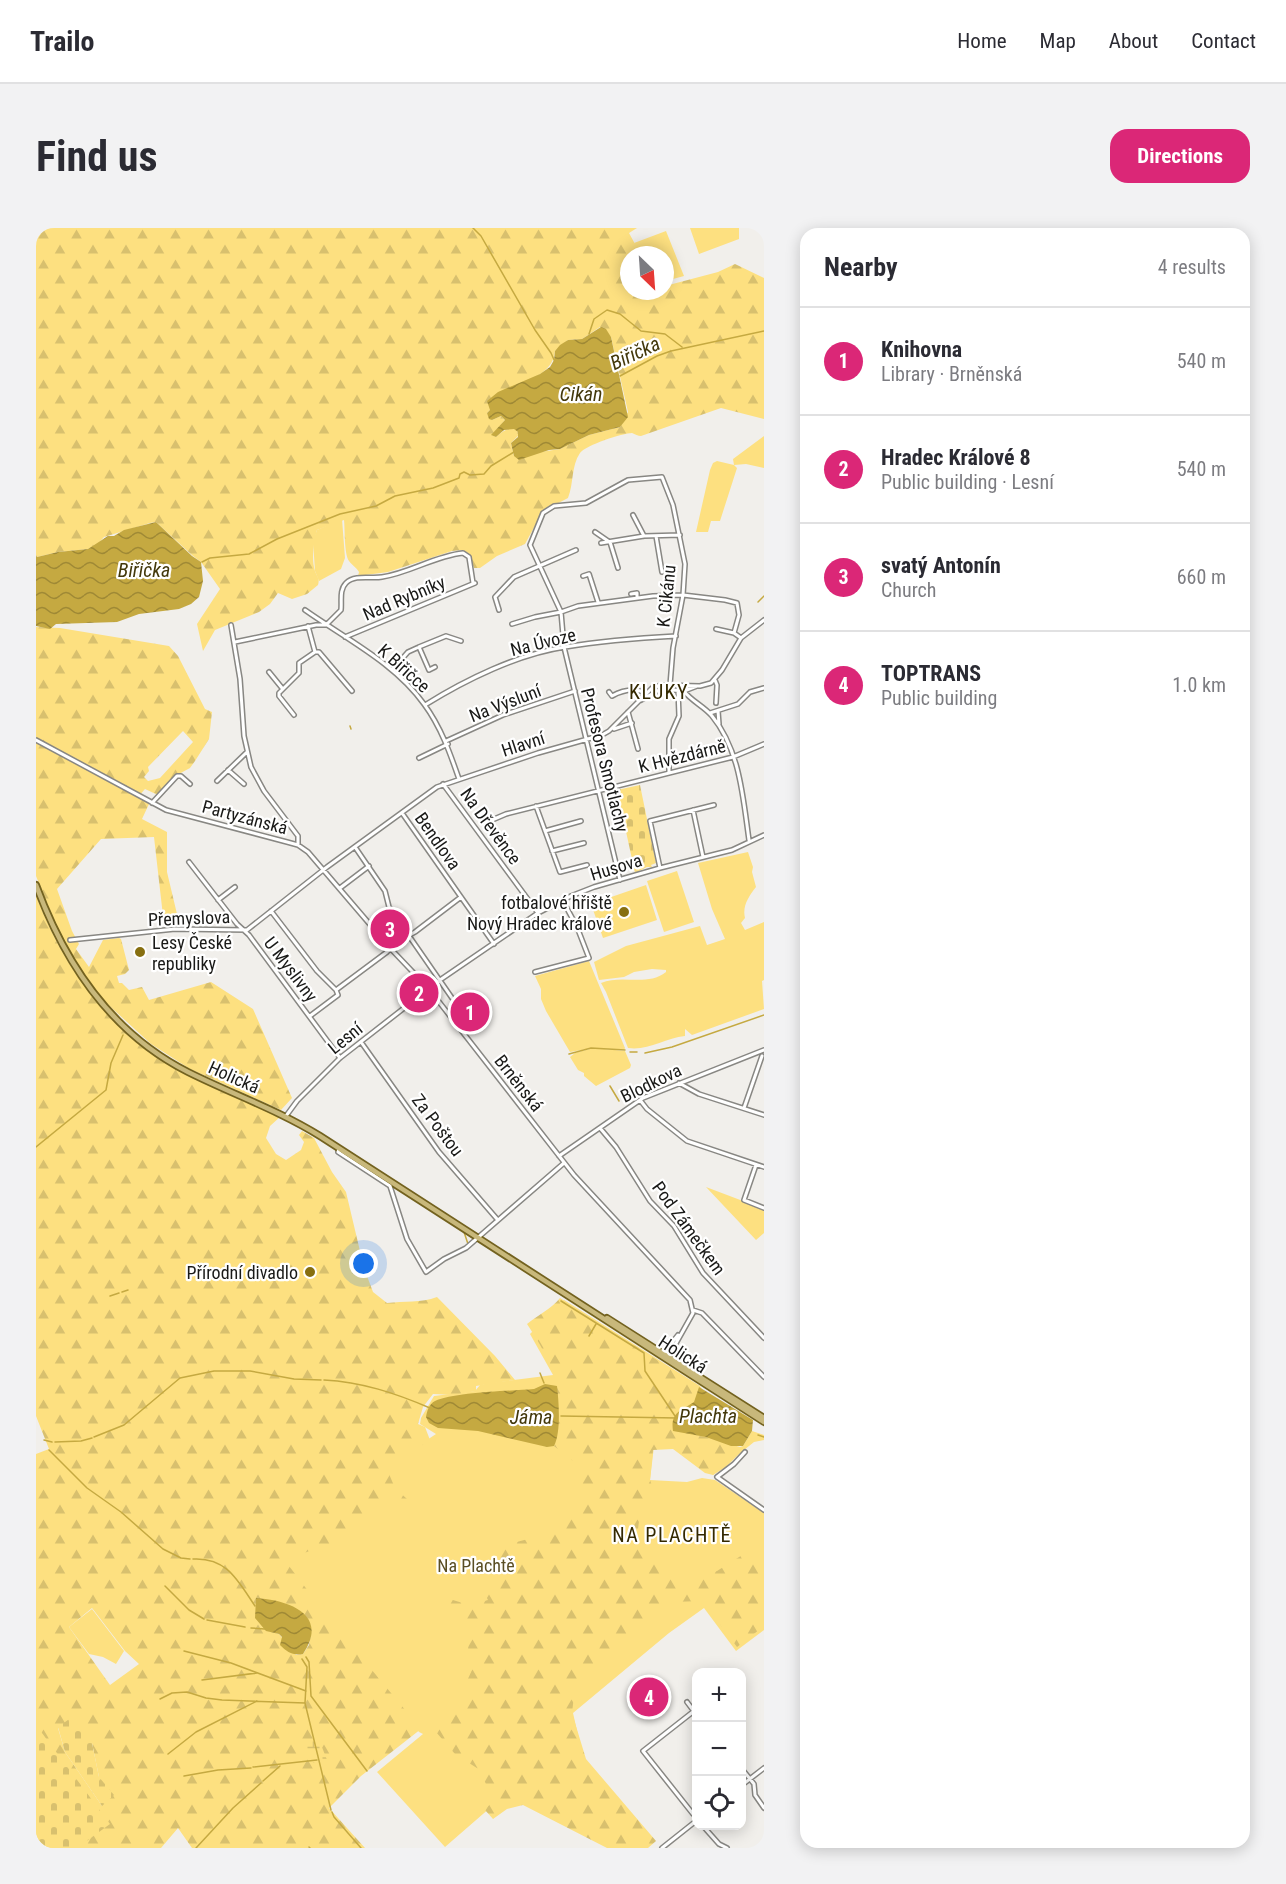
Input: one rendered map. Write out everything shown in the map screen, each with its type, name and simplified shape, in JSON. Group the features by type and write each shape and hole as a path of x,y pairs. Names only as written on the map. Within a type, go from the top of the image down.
{"main road":[{"name":"Holická","path":"36,885 70,961 101,1003 149,1047 188,1072 286,1116 340,1148 588,1307 660,1351 667,1352 682,1365 764,1420"},
{"name":"Holická","path":"588,1307 669,1362 764,1420"}],"street":[{"name":"K Cikánu","path":"539,567 530,545 543,513 554,506 586,503 628,480 662,477 673,505 685,564 683,595 670,685"},
{"path":"633,514 644,536"},
{"path":"595,532 610,542 618,568"},
{"path":"601,543 644,536 680,535"},
{"path":"656,536 662,572"},
{"path":"499,610 495,597 514,577 576,550"},
{"name":"Nad Rybníky","path":"326,625 341,610 341,592 345,584 351,580 398,574 431,561 463,553 469,557 474,583 345,637"},
{"path":"539,567 561,612"},
{"path":"583,576 589,574 598,602"},
{"path":"631,594 637,592 638,597"},
{"path":"512,624 598,602 683,595 737,603 739,615 734,633"},
{"name":"K Biřičce","path":"305,610 392,670 425,705 447,743 459,779"},
{"name":"Profesora Smotlachy","path":"561,612 564,647 620,880"},
{"path":"716,703 715,680 741,638 764,620"},
{"path":"231,625 240,679 247,752 255,778 298,836 298,845"},
{"path":"235,642 308,626 326,625"},
{"path":"308,626 315,652"},
{"path":"716,629 734,633 741,638"},
{"path":"392,670 408,652 446,636 461,641"},
{"name":"Na Úvoze","path":"425,705 457,685 487,672 564,647 676,636"},
{"path":"420,647 429,670 435,667"},
{"path":"294,715 279,696 282,688 299,673 299,663 315,652"},
{"path":"315,652 319,652 352,691"},
{"path":"269,672 282,688"},
{"name":"Hlavní","path":"401,812 443,784 602,735 656,686 704,686 715,680"},
{"name":"Hlavní","path":"639,700 646,699 657,690 684,691 697,686"},
{"path":"710,713 738,704 750,692 764,688"},
{"path":"609,692 612,696 619,692 638,689 646,693"},
{"path":"669,773 669,739 679,716 678,690"},
{"name":"Na Výsluní","path":"419,758 503,715 575,691"},
{"path":"684,691 710,713 719,726 733,757 741,782 749,840"},
{"path":"718,711 719,726"},
{"path":"628,712 638,749"},
{"name":"Hlavní","path":"611,729 632,723"},
{"name":"Partyzánská","path":"36,740 166,810 298,845 308,852 324,870"},
{"name":"K Hvězdárně","path":"492,820 536,806 733,757 764,744"},
{"path":"217,781 247,752"},
{"path":"228,770 244,784"},
{"name":"Partyzánská","path":"152,802 177,776 181,776 190,784"},
{"name":"Na Dřevěnce","path":"443,784 538,913"},
{"name":"Husova","path":"660,868 650,821 714,805"},
{"path":"536,806 560,872 587,865"},
{"path":"693,810 703,857"},
{"name":"Přemyslova","path":"70,940 176,929 242,930 249,928 401,812"},
{"name":"Bendlova","path":"401,812 494,944"},
{"path":"545,832 581,821"},
{"name":"Husova","path":"429,988 538,913 563,900 594,887 732,850 749,840 764,835"},
{"path":"552,851 584,843"},
{"path":"355,847 385,891 387,903 452,998"},
{"name":"U Myslivny","path":"189,862 242,930 249,935 340,1058"},
{"path":"340,888 369,866"},
{"name":"Brněnská","path":"324,870 391,949 429,988 591,1195 690,1300 693,1310 702,1313 764,1377"},
{"path":"218,900 235,886"},
{"path":"336,990 408,934 415,932 461,897"},
{"path":"535,972 589,958 563,900"},
{"path":"271,911 338,995 309,1017"},
{"name":"Lesní","path":"286,1116 297,1101 340,1058 429,988"},
{"name":"Za Poštou","path":"361,1042 439,1152 498,1220"},
{"name":"Blodkova","path":"559,1156 640,1100 764,1050"},
{"path":"744,1108 763,1057 754,1054"},
{"path":"679,1083 699,1094 764,1115"},
{"path":"640,1100 643,1106 687,1142 764,1167"},
{"name":"Pod Zámečkem","path":"600,1128 616,1146 650,1201 680,1234 703,1273 764,1338"},
{"path":"340,1148 338,1152 390,1186 407,1239 426,1272 444,1259 466,1248 564,1163"},
{"path":"756,1165 744,1200 764,1208"},
{"path":"682,1365 676,1358 675,1346 693,1310"},
{"path":"669,1362 667,1352 685,1327"},
{"path":"745,1452 717,1477 764,1510"},
{"path":"687,1702 692,1709"},
{"path":"692,1715 644,1751 692,1813"},
{"path":"746,1781 764,1768"},
{"path":"745,1776 755,1787 755,1796 764,1808"},
{"path":"662,1848 692,1824"},
{"path":"706,1830 718,1844 727,1848"}],"green space":[{"path":"36,228 637,228 629,233 636,246 620,246 620,300 674,300 674,284 718,272 735,264 764,278 764,419 721,408 641,436 632,433 589,446 577,458 568,498 543,511 525,544 497,556 480,568 474,568 468,553 462,550 452,551 388,572 358,576 359,572 347,558 344,520 317,530 313,556 318,585 307,594 292,599 278,593 270,604 259,612 215,630 203,651 197,624 220,589 201,562 156,522 104,537 97,545 88,549 37,557","holes":["600,327 611,337 628,412 620,427 589,435 560,449 514,456 511,443 519,435 517,430 508,429 496,437 492,435 505,420 501,416 492,420 487,413 490,410 491,399 546,369 555,351 568,340 582,339"]},
{"path":"690,228 739,228 739,239 699,254"},
{"path":"666,231 672,246 635,246 634,243"},
{"path":"674,251 684,276 674,279"},
{"path":"764,436 764,468 746,464 734,465 733,459"},
{"path":"717,461 734,465 737,468 720,521 711,521 708,532 696,532 710,470 713,463"},
{"path":"342,519 345,558 341,569 319,581 315,571 313,541 317,530"},
{"path":"36,627 60,628 169,646 178,656 205,709 212,712 209,739 190,768 177,775 158,795 145,789 138,797 149,804 142,819 167,832 167,872 177,914 163,916 154,837 101,839 57,889 79,944 76,949 89,967 103,940 119,938 129,970 117,976 119,983 129,990 142,987 149,1000 211,982 253,1009 292,1098 281,1110 190,1069 151,1044 103,1000 82,973 63,943 36,876","holes":["183,731 193,742 160,778 148,781 144,777 149,771 148,767"]},
{"path":"640,785 656,863 651,865 652,867 635,873 617,790"},
{"path":"748,852 756,887 747,901 744,909 745,918 741,923 745,930 764,922 764,980 762,981 764,1009 692,1035 685,1029 685,1036 643,1048 628,1048 601,983 651,979 666,970 652,969 634,972 624,977 599,980 594,962 626,946 700,926 707,945 725,939 712,909 698,863"},
{"path":"677,871 694,922 664,932 647,881"},
{"name":"fotbalové hřiště Nový Hradec králové","path":"646,885 657,920 603,938 591,904"},
{"path":"36,895 47,923 76,974 94,998 134,1039 184,1073 280,1117 270,1126 266,1138 276,1154 286,1160 301,1150 304,1142 299,1135 302,1131 314,1138 332,1172 346,1192 364,1268 373,1292 387,1303 419,1301 437,1297 495,1356 515,1380 476,1386 476,1391 453,1395 433,1394 423,1407 418,1424 425,1427 430,1440 404,1457 389,1474 395,1488 407,1499 386,1504 387,1507 382,1512 376,1509 365,1516 341,1539 303,1553 289,1566 331,1621 421,1729 361,1776 329,1808 365,1848 192,1848 178,1828 161,1848 36,1848 36,1454 49,1449 36,1416","holes":["92,1608 125,1651 139,1664 110,1685 69,1627","266,1630 311,1634 309,1645 303,1654 296,1655 279,1634","58,1728 92,1743 102,1806 65,1752"]},
{"path":"589,961 625,1048 624,1050 594,1048 625,1051 631,1065 630,1068 596,1086 578,1070 570,1057 575,1053 593,1048 570,1052 546,1011 541,999 541,989 535,976"},
{"path":"706,1187 764,1209 764,1233 756,1240"},
{"path":"560,1298 699,1387 694,1402 678,1413 675,1419 675,1432 706,1437 740,1447 752,1431 764,1435 764,1440 754,1442 713,1475 705,1473 673,1449 653,1450 650,1480 652,1486 640,1513 638,1529 643,1539 656,1549 674,1572 688,1581 717,1571 747,1552 764,1550 764,1626 737,1647 705,1604 700,1601 673,1602 643,1621 610,1654 581,1671 575,1687 572,1713 586,1759 656,1841 648,1848 607,1848 523,1805 507,1809 493,1819 485,1810 490,1804 491,1796 480,1770 455,1754 436,1732 457,1699 464,1693 472,1666 468,1654 469,1628 464,1618 454,1611 431,1603 440,1596 469,1605 488,1600 474,1574 495,1545 517,1542 539,1534 577,1504 582,1472 578,1465 554,1446 557,1435 558,1408 556,1382 542,1348 527,1324 549,1309"},
{"name":"Na Plachtě","path":"564,1300 700,1386 740,1453 726,1467 713,1475 672,1446 654,1446 650,1480 687,1482 702,1478 715,1480 764,1513 764,1630 736,1651 704,1608 669,1633 573,1713 580,1744 506,1794 445,1847 377,1772 423,1734 419,1732 282,1563 386,1467 436,1434 420,1424 434,1396 475,1391 480,1385 489,1383 553,1375 530,1334"},
{"path":"92,1609 124,1651 116,1664 103,1657 89,1654 69,1627"},
{"path":"75,1715 85,1728 92,1743 99,1777 114,1795 102,1806 65,1752 58,1727"},
{"path":"36,1725 110,1824 77,1848 36,1848"},
{"path":"314,1738 320,1742 327,1760 320,1765 310,1763 305,1747 305,1743"}],"water":[{"name":"Cikán","path":"601,327 606,329 611,337 628,417 620,427 589,435 560,449 549,450 519,460 514,456 511,443 518,437 518,432 514,429 504,430 496,437 491,435 505,420 501,416 489,419 487,413 490,410 487,401 498,392 540,374 550,367 555,351 560,345 568,340 582,339"},
{"name":"Biřička","path":"156,522 201,562 203,581 199,597 191,604 179,609 139,614 117,622 56,624 50,629 36,626 36,555 37,557 88,549 108,536"},
{"name":"Jáma","path":"545,1384 557,1386 559,1426 554,1446 547,1447 478,1431 438,1428 429,1423 426,1417 431,1404 444,1398 534,1389"},
{"name":"Plachta","path":"699,1387 753,1420 752,1431 743,1446 731,1446 706,1437 673,1431 675,1416 694,1402"},
{"path":"256,1598 292,1606 308,1619 312,1629 310,1640 303,1654 293,1654 285,1650 280,1645 282,1637 266,1631 255,1618"}],"waterway":[{"path":"473,228 481,236 555,362"},
{"path":"589,334 594,319 607,310 620,314 641,331 665,334 682,347"},
{"name":"Biřička","path":"620,376 671,351 764,331"},
{"name":"Biřička","path":"202,562 210,558 249,554 277,539 340,514 376,506 395,496 433,488 459,478 464,472 470,475 484,474 491,466 514,452"},
{"path":"758,602 764,596"},
{"path":"645,1053 672,1047 764,1015"},
{"path":"36,1147 106,1090 111,1063 123,1035"},
{"path":"569,1054 591,1048 625,1050"},
{"path":"630,1052 637,1052"},
{"path":"610,1086 619,1101"},
{"path":"464,1232 468,1244"},
{"path":"122,1292 128,1290"},
{"path":"110,1296 119,1293"},
{"path":"561,1301 644,1353 645,1371 675,1416"},
{"path":"589,1336 596,1324"},
{"path":"94,1437 124,1425 180,1378 214,1371 250,1371 294,1379 321,1380"},
{"path":"540,1373 544,1383"},
{"path":"324,1380 378,1389 430,1408"},
{"path":"561,1416 677,1418"},
{"path":"758,1435 764,1437"},
{"path":"55,1442 81,1441 92,1438"},
{"path":"44,1440 52,1442"},
{"path":"49,1450 87,1488 121,1512 163,1549 181,1558 190,1559"},
{"path":"193,1559 205,1559 223,1566 237,1580 255,1606"},
{"path":"165,1586 189,1610 204,1619"},
{"path":"207,1620 245,1627"},
{"path":"251,1628 265,1629"},
{"path":"184,1651 231,1663 306,1691"},
{"path":"306,1657 309,1662 311,1696 367,1771"},
{"path":"302,1659 307,1667 305,1703 331,1810"},
{"path":"202,1680 257,1673"},
{"path":"160,1699 172,1693 187,1692 222,1700 305,1703"},
{"path":"168,1754 196,1732 257,1701"},
{"path":"253,1767 317,1760"},
{"path":"263,1781 280,1766"},
{"path":"184,1776 218,1770 251,1768"},
{"path":"196,1848 233,1808 261,1783"},
{"path":"332,1812 361,1848"}],"place":[{"name":"fotbalové hřiště Nový Hradec králové","path":"624,912"},
{"name":"svatý Antonín","path":"390,929"},
{"name":"Lesy České republiky","path":"140,952"},
{"name":"Hradec Králové 8","path":"419,993"},
{"name":"Knihovna","path":"470,1012"},
{"name":"Přírodní divadlo","path":"310,1272"},
{"name":"TOPTRANS","path":"649,1697"}],"district":[{"name":"KLUKY","path":"659,692"},
{"name":"NA PLACHTĚ","path":"672,1535"}]}
